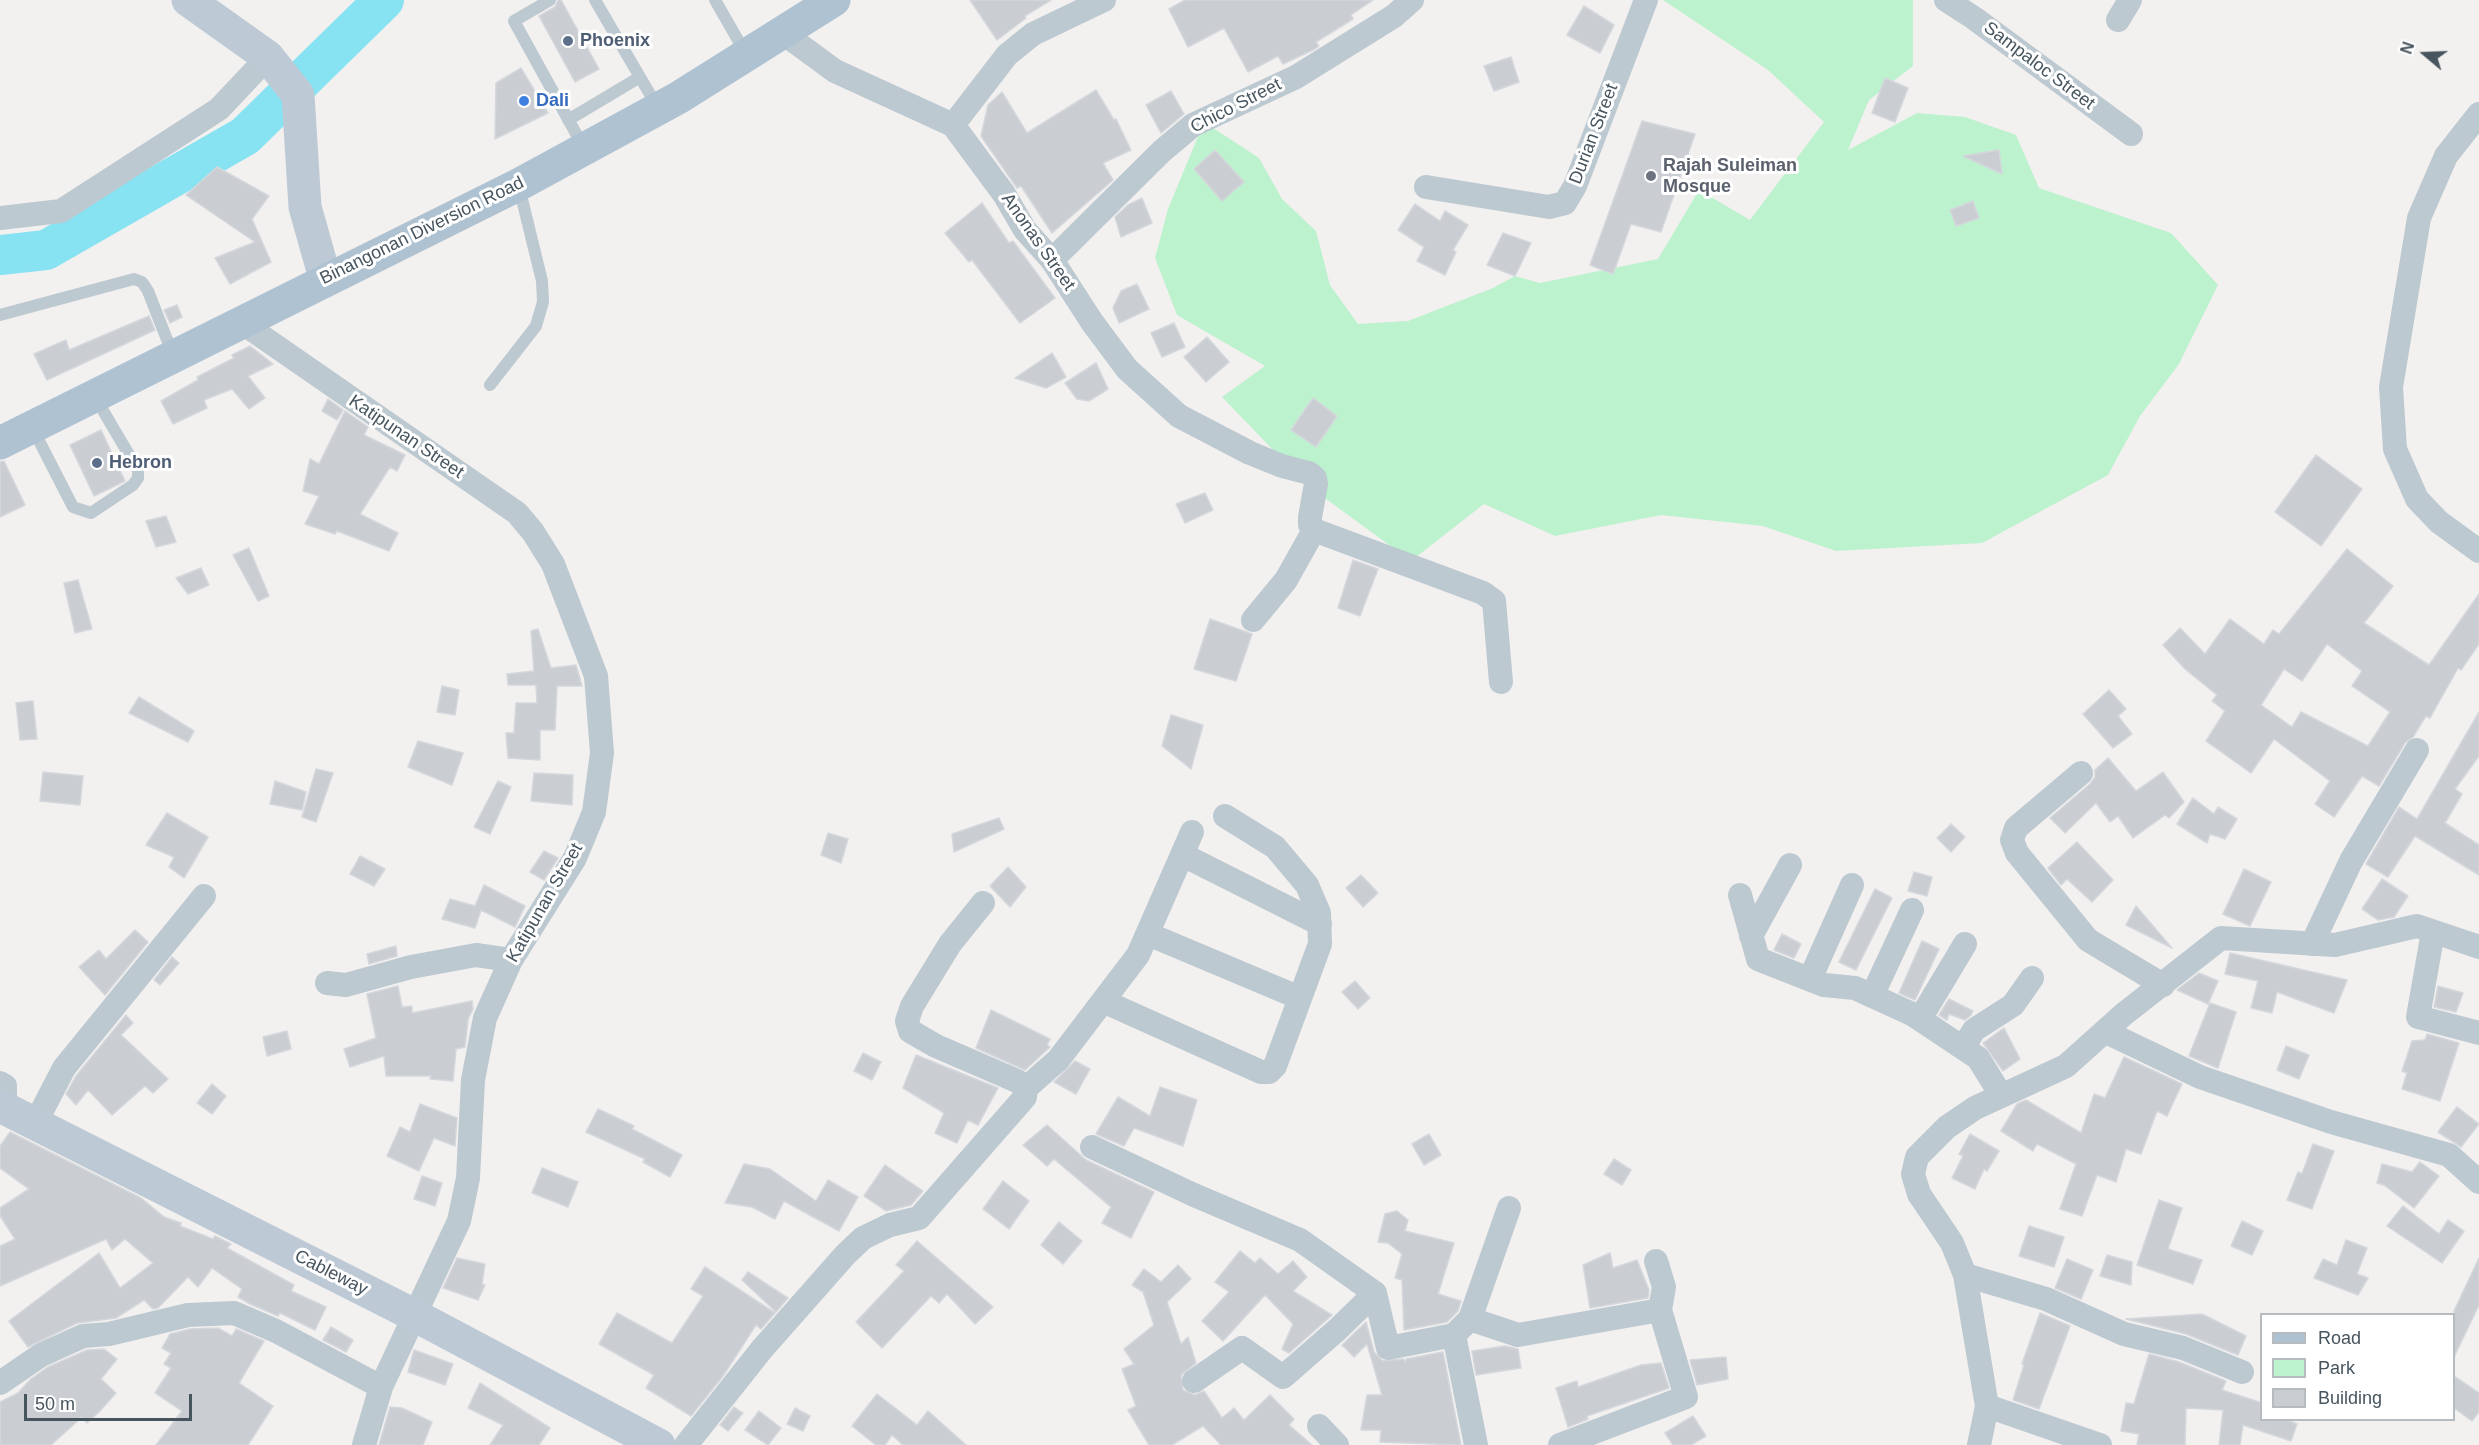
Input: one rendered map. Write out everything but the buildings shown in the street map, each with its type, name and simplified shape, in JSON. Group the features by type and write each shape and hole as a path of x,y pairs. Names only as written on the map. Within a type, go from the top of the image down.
{"main road":[{"name":"Binangonan Diversion Road","path":"0,443 325,278 518,185 658,108 834,0"}],"street":[{"path":"188,0 283,76 305,207 325,278"},
{"path":"953,125 1007,55 1033,34 1104,0"},
{"name":"Chico Street","path":"1052,260 1146,166 1193,124 1296,77 1394,16 1412,0"},
{"name":"Durian Street","path":"1426,187 1549,207 1565,203 1575,186 1646,0"},
{"name":"Sampaloc Street","path":"1946,0 1974,18 2132,135"},
{"name":"Anonas Street","path":"783,33 835,71 953,125 1004,194 1025,230 1052,260 1092,322 1127,369 1179,416 1282,466 1309,473 1315,478 1310,517 1310,525 1314,530"},
{"path":"0,218 61,211 219,109 283,76"},
{"path":"2479,114 2446,156 2419,218 2391,387 2396,449 2417,500 2439,522 2479,551"},
{"name":"Katipunan Street","path":"241,322 517,513 533,532 553,564 597,676 602,753 594,812 575,858 511,960 485,1018 473,1080 468,1178 459,1221 381,1387 364,1445"},
{"path":"1253,620 1286,580 1314,530 1483,593 1494,601 1501,682"},
{"path":"2312,944 2351,861 2417,750"},
{"path":"2081,773 2016,828 2012,840 2016,853 2088,940 2163,985"},
{"path":"1103,1001 1261,1072 1269,1072 1275,1066 1320,944 1319,913 1306,885 1275,847 1225,816"},
{"path":"686,1445 762,1349 846,1254 863,1238 891,1225 919,1218 1025,1097 1026,1088 1058,1060 1138,955 1192,832"},
{"path":"1183,855 1320,924"},
{"path":"1751,936 1790,865"},
{"path":"1809,979 1852,885"},
{"path":"1740,895 1758,959 1824,985 1855,988 1920,1019 1978,1058 2001,1095"},
{"path":"35,1124 64,1068 204,896"},
{"path":"983,903 950,944 918,996 908,1021 910,1031 936,1046 1017,1080 1026,1088"},
{"path":"1872,996 1912,910"},
{"path":"1979,1445 1987,1406 1965,1275 1952,1242 1918,1194 1913,1174 1917,1157 1947,1127 2001,1095 2066,1066 2124,1014 2221,938 2335,945 2417,926 2478,942"},
{"path":"2433,932 2418,1017 2479,1033"},
{"path":"1148,934 1300,998"},
{"path":"1920,1019 1965,944"},
{"path":"327,983 346,985 411,967 476,955 511,960"},
{"path":"1963,1048 1974,1030 2013,1005 2032,978"},
{"path":"2106,1032 2200,1077 2331,1122 2449,1155 2479,1182"},
{"name":"Cableway","path":"2,1100 35,1124 414,1315 659,1445"},
{"path":"1092,1147 1194,1195 1300,1240 1375,1293 1388,1348 1462,1327 1518,1335 1660,1310"},
{"path":"1476,1445 1462,1327 1509,1208"},
{"path":"1560,1445 1686,1397 1660,1310 1664,1287 1656,1261"},
{"path":"1965,1275 2046,1299 2124,1335 2183,1348 2242,1372"},
{"path":"1194,1381 1242,1348 1282,1377 1338,1329 1375,1293"},
{"path":"0,1383 41,1355 82,1336 109,1334 188,1315 234,1313 276,1331 381,1387"},
{"path":"1987,1406 2100,1445"},
{"path":"1318,1426 1337,1445"}],"lane":[{"path":"550,0 514,21 584,149"},
{"path":"595,0 658,108"},
{"path":"716,0 746,55"},
{"path":"568,120 640,77"},
{"path":"490,385 536,326 543,302 542,281 518,185"},
{"path":"0,315 134,279 142,282 148,291 174,356"},
{"path":"32,427 73,507 91,513 133,485 138,478 138,470 94,396"}],"green space":[{"path":"1663,0 1913,0 1913,66 1869,100 1848,150 1917,113 1965,117 2016,135 2039,188 2171,233 2218,285 2179,364 2140,416 2108,475 1982,543 1836,551 1763,526 1661,515 1555,536 1484,504 1411,561 1307,485 1222,397 1265,366 1177,315 1155,258 1168,209 1204,122 1259,158 1282,199 1316,231 1330,285 1358,324 1408,321 1493,288 1515,276 1540,283 1658,259 1699,190 1750,220 1824,122 1768,70"}],"waterway":[{"path":"0,255 46,250 245,136 384,0"}],"place":[{"name":"Phoenix","path":"568,41"},
{"name":"Dali","path":"524,101"},
{"name":"Rajah Suleiman Mosque","path":"1651,176"},
{"name":"Hebron","path":"97,463"}]}
